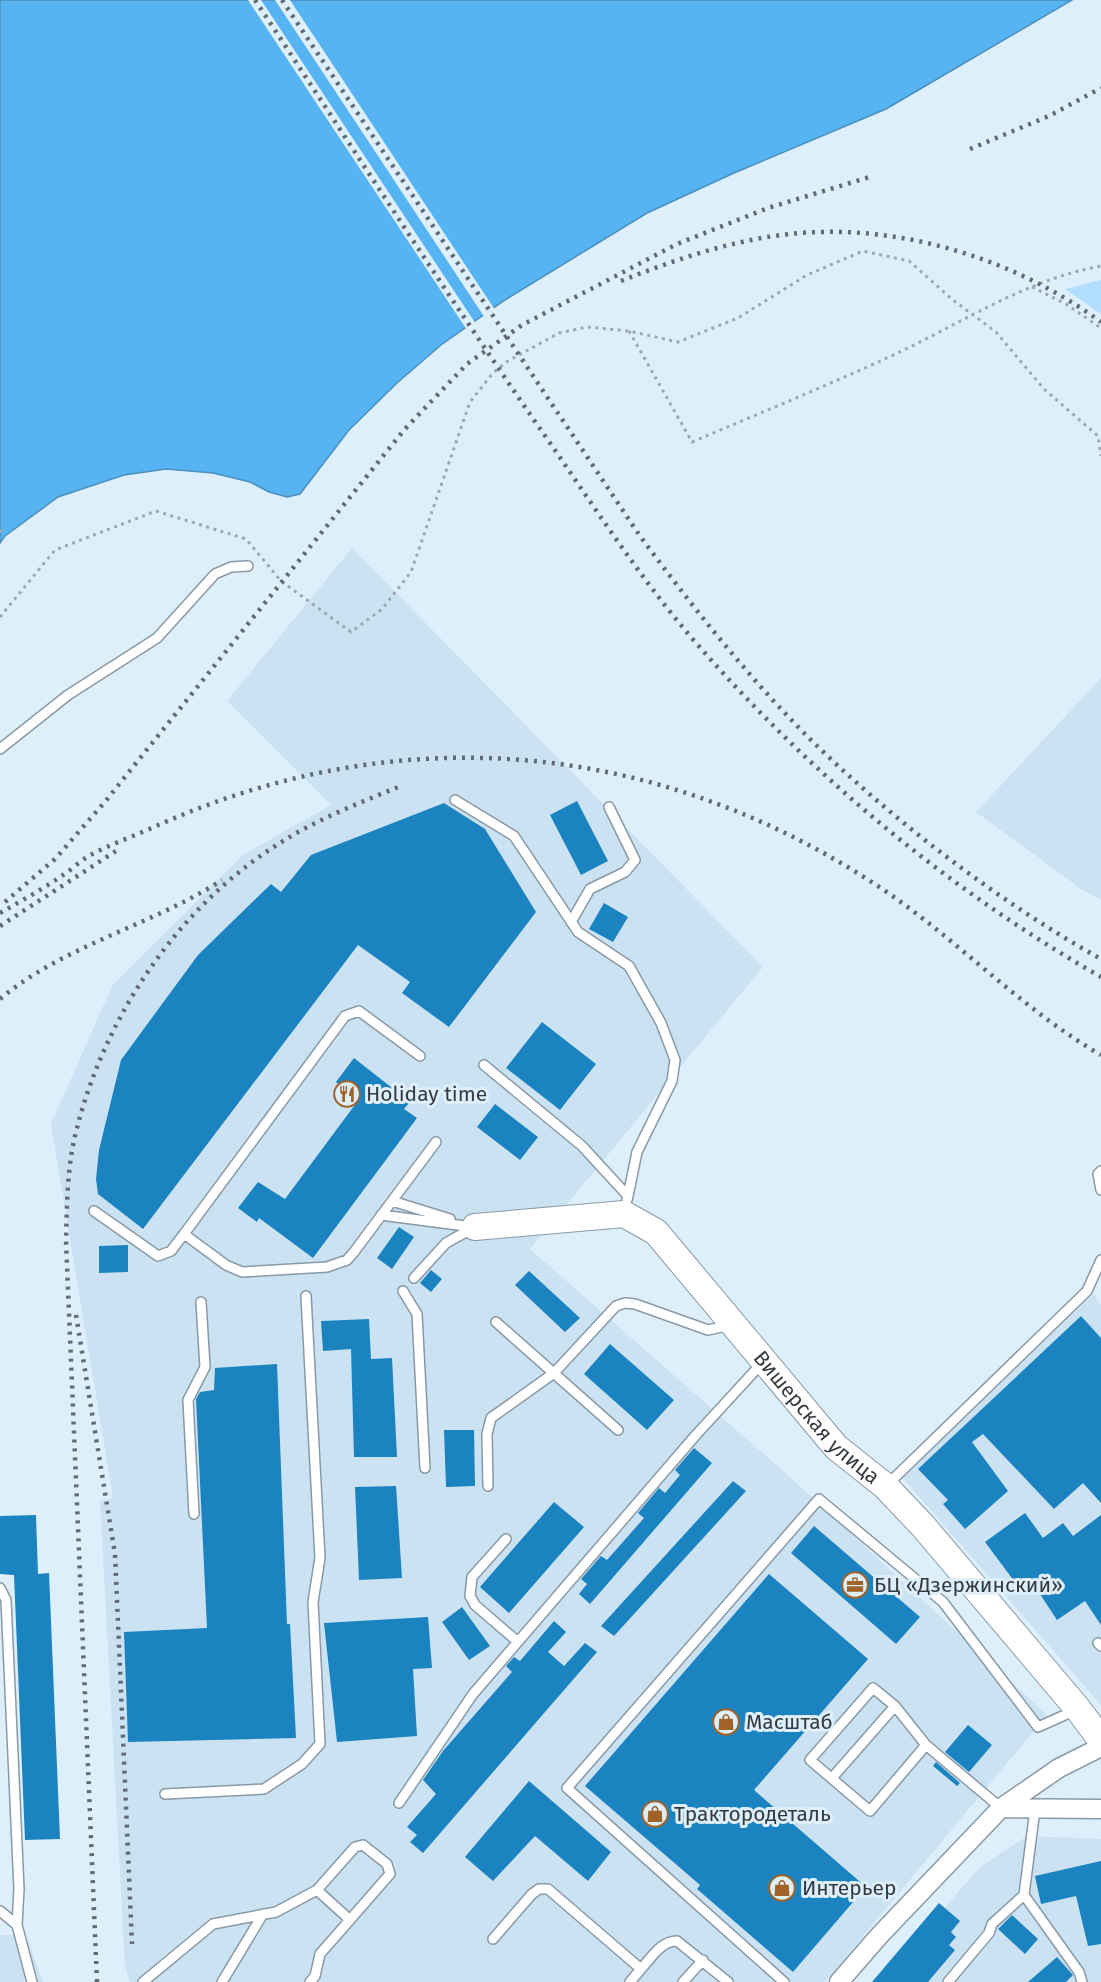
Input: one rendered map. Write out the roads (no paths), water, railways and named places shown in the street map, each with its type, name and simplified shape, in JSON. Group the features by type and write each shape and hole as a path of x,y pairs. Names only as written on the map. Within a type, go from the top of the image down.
{"street":[{"path":"475,1227 626,1205"},
{"name":"Вишерская улица","path":"626,1205 656,1232 836,1447 885,1486 923,1526 1078,1709 1101,1740"},
{"path":"839,1982 879,1936 1001,1808 1059,1768 1101,1747"},
{"path":"1001,1808 1101,1809"}],"lane":[{"path":"0,749 62,699 157,638 215,574 231,567 248,566"},
{"path":"455,800 514,836 578,932 629,966 661,1023 675,1060 672,1081 637,1152 626,1205"},
{"path":"571,922 590,889 625,872 634,860 609,807"},
{"path":"94,1211 158,1256 171,1251 345,1016 359,1011 420,1056"},
{"path":"484,1065 582,1146 626,1205"},
{"path":"184,1234 226,1265 242,1272 327,1267 347,1260 436,1142"},
{"path":"1101,1170 1098,1174 1101,1190"},
{"path":"392,1201 475,1227"},
{"path":"381,1215 475,1227"},
{"path":"414,1278 446,1243 475,1227"},
{"path":"885,1486 1087,1291 1101,1260"},
{"path":"403,1291 417,1314 425,1468"},
{"path":"165,1794 264,1789 302,1764 320,1744 313,1602 320,1558 306,1296"},
{"path":"194,1514 188,1400 205,1367 201,1302"},
{"path":"488,1486 487,1434 491,1418 554,1374 609,1312 625,1303 708,1330 733,1325"},
{"path":"496,1322 618,1430"},
{"path":"399,1803 473,1694 695,1436 763,1361"},
{"path":"784,1982 567,1788 819,1499 943,1602 1038,1727 1078,1709"},
{"path":"506,1539 472,1577 470,1596 475,1605 518,1642"},
{"path":"0,1588 4,1593 6,1612 19,1889 17,1925 32,1982"},
{"path":"926,1745 870,1811 810,1760 873,1688 895,1706 926,1745 1001,1808"},
{"path":"832,1778 895,1706"},
{"path":"948,1982 989,1933 992,1923 1024,1895 1035,1809"},
{"path":"143,1982 213,1924 276,1912 316,1890 355,1847 363,1845 387,1864 390,1874 320,1954 315,1976 310,1982"},
{"path":"494,1939 532,1894 539,1889 548,1889 641,1969"},
{"path":"316,1890 350,1920"},
{"path":"1024,1895 1079,1972 1082,1982"},
{"path":"0,1911 17,1925"},
{"path":"222,1982 263,1914"},
{"path":"630,1982 668,1941 685,1944 728,1982"},
{"path":"683,1982 703,1960"}],"water":[{"path":"0,0 1072,0 886,109 734,173 647,213 505,300 441,345 397,383 349,430 300,494 287,497 269,492 250,482 213,473 166,469 124,475 58,497 5,536 0,543"}],"railway":[{"path":"255,0 512,388 639,571 697,644 787,739 885,827 990,907 1101,977"},
{"path":"282,0 640,536 740,663 805,734 908,827 984,885 1101,959"},
{"path":"970,149 1049,116 1101,88"},
{"path":"5,902 55,859 104,803 404,430 467,364 522,325 677,244 768,208 873,176"},
{"path":"621,281 693,255 743,242 793,234 856,233 894,237 968,254 1038,283 1101,322"},
{"path":"0,913 48,885 95,853 244,792 335,770 426,759 517,760 607,772 696,796 783,832 867,879 897,899 1040,1014 1101,1055"},
{"path":"97,1982 66,1241 69,1170 77,1128 90,1086 107,1044 128,1004 152,966 179,930 244,868 280,843 340,811 403,785"},
{"path":"0,926 116,851"},
{"path":"0,999 53,964 167,910 222,880"},
{"path":"76,1315 115,1554 132,1944"}],"place":[{"name":"Holiday time","path":"347,1094"},
{"name":"БЦ «Дзержинский»","path":"855,1585"},
{"name":"Масштаб","path":"726,1722"},
{"name":"Трактородеталь","path":"655,1814"},
{"name":"Интерьер","path":"782,1888"}]}
